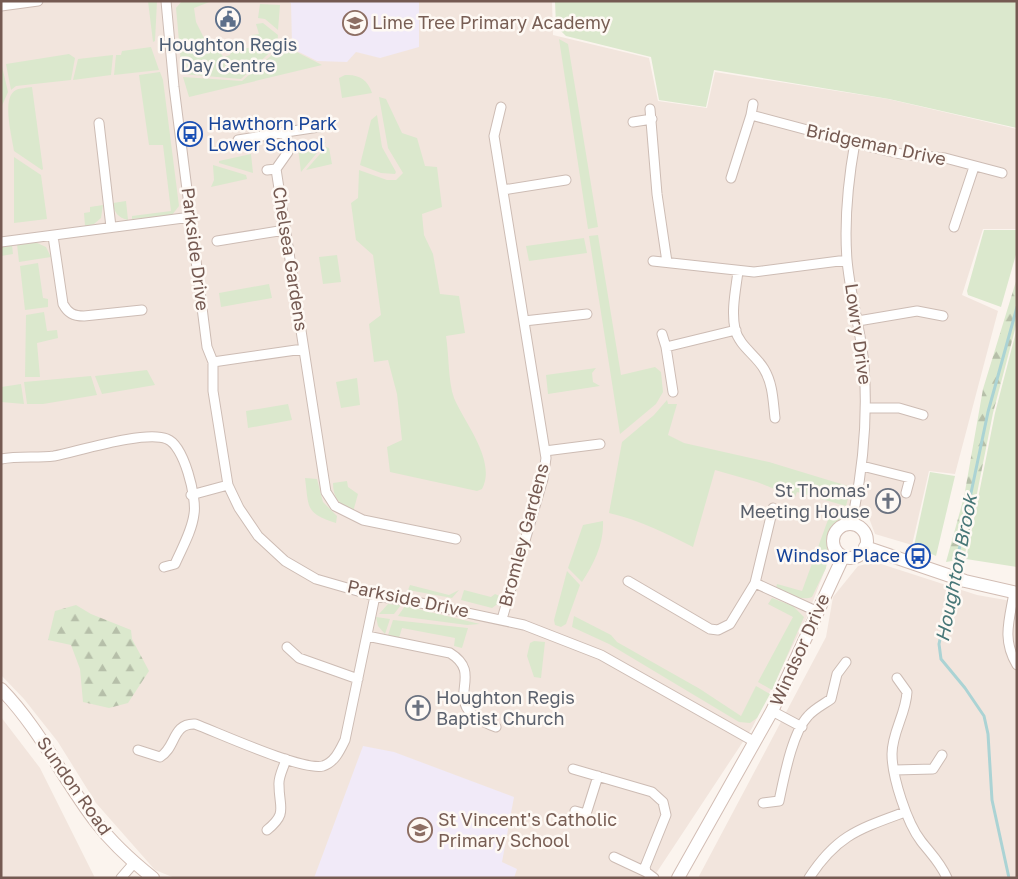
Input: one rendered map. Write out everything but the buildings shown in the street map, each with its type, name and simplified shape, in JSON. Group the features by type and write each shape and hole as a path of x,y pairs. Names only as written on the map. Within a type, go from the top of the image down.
{"street":[{"path":"1,6 38,1"},
{"name":"Parkside Drive","path":"166,1 168,41 207,347 213,362 213,390 228,485 239,508 258,536 285,561 316,579 375,596 502,619 546,632 601,655 755,742"},
{"path":"731,178 753,104"},
{"name":"Bromley Gardens","path":"501,107 494,136 545,451 543,479 502,619"},
{"path":"650,109 657,194 667,262"},
{"name":"Bridgeman Drive","path":"751,115 901,154 944,158 974,167 1002,172"},
{"path":"633,122 652,120"},
{"path":"99,123 111,227"},
{"path":"238,140 319,127"},
{"name":"Chelsea Gardens","path":"286,132 288,152 272,169 285,230 326,492 335,506 363,520 456,539"},
{"name":"Lowry Drive","path":"851,524 862,466 866,408 864,364 847,260 846,224 849,179 855,142"},
{"path":"954,227 974,167"},
{"path":"503,190 566,180"},
{"path":"1,242 191,217"},
{"path":"217,241 285,230"},
{"path":"53,236 63,304 67,310 78,316 142,310"},
{"path":"653,261 738,271 770,271 847,260"},
{"path":"738,271 734,309 736,330 747,349 764,368 772,385 775,418"},
{"path":"858,321 917,311 943,316"},
{"path":"524,321 587,314"},
{"path":"666,347 736,330"},
{"path":"662,334 666,347 673,392"},
{"name":"Chelsea Gardens","path":"213,362 303,349"},
{"path":"866,408 899,408 923,415"},
{"path":"1,459 52,456 134,439 165,438 173,442 182,455 195,512 175,564 164,567"},
{"name":"Bromley Gardens","path":"545,451 600,444"},
{"path":"862,466 910,478 906,493"},
{"path":"191,495 228,485"},
{"path":"628,581 710,629 718,630 730,624 754,583 773,508"},
{"path":"851,524 864,532 866,547 859,556 854,558 843,556 834,548 833,537 840,528 851,524"},
{"path":"866,547 965,581 1015,593 1007,632 1009,651 1017,666"},
{"name":"Windsor Drive","path":"755,742 772,711 816,611 843,556"},
{"path":"754,583 816,611"},
{"path":"138,750 160,757 168,750 179,729 186,724 195,724 286,759 316,766 324,765 334,759 345,740 375,596"},
{"path":"367,636 450,653 460,659 466,674 463,693 465,705 478,720 496,727"},
{"path":"287,647 298,658 358,679"},
{"path":"763,803 779,802 787,763 802,727 808,716 831,699 837,674 846,662"},
{"path":"897,678 907,692 907,706 896,734 892,752 905,812 920,840 937,858 947,878"},
{"name":"Sundon Road","path":"1,689 25,716 97,823 134,862 153,878"},
{"path":"772,711 802,727"},
{"path":"678,878 755,742"},
{"path":"932,779 933,769 942,755"},
{"path":"267,830 280,819 282,811 278,784 286,759"},
{"path":"573,769 652,792 662,802 666,815 646,861 650,875"},
{"path":"895,770 933,769"},
{"path":"575,811 586,814 598,776"},
{"path":"810,878 822,859 845,836 905,812"},
{"path":"614,857 650,875"},
{"path":"121,878 134,862"}],"shaded area":[{"path":"1,1 552,1 553,35 649,58 658,101 707,108 715,72 888,99 1017,129 1017,229 983,229 962,295 998,311 955,474 929,471 912,545 875,534 869,518 849,508 806,619 752,728 653,878 175,878 155,870 96,803 58,742 24,699 1,675"},
{"name":"Lime Tree Primary Academy","path":"286,1 419,1 419,47 380,58 356,52 347,62 317,61 295,50 292,44 291,3"},
{"path":"875,562 977,595 1017,602 1017,878 698,878 826,637 833,597 858,566"},
{"path":"1,717 40,768 95,878 1,878"},
{"name":"St Vincent's Catholic Primary School","path":"363,746 394,752 514,797 502,862 517,869 514,878 314,878"}],"green space":[{"path":"148,1 157,1 155,41 153,42"},
{"path":"182,1 212,1 194,8 196,22 206,42 218,40 221,54 224,57 230,55 232,49 227,43 240,41 241,49 254,47 252,35 259,34 256,24 263,23 278,35 277,46 241,79 182,74 176,8"},
{"path":"555,1 1017,1 1017,128 889,99 714,70 706,107 659,100 651,57 566,36 556,26"},
{"path":"260,4 280,5 278,30 265,19 258,18"},
{"path":"559,39 568,44 598,227 588,229"},
{"path":"283,45 322,65 189,97 183,77 242,81"},
{"path":"151,47 159,70 114,75 116,55 121,55 122,51"},
{"path":"69,54 75,58 71,80 16,86 11,90 6,64"},
{"path":"113,55 111,75 73,80 78,59"},
{"path":"1,62 8,92 1,108"},
{"path":"160,72 163,80 179,206 172,215 132,219 132,216 171,211 163,145 149,145 139,75"},
{"path":"345,75 359,77 365,81 372,93 342,98 339,78"},
{"path":"32,87 42,170 14,151 9,118 9,101 12,94 18,89"},
{"path":"379,97 386,99 402,133 417,138 425,166 437,167 442,207 422,214 424,235 433,254 440,294 459,296 465,333 446,336 454,398 477,442 485,466 486,478 482,489 477,491 390,472 387,447 402,440 397,394 388,360 374,362 369,324 381,315 373,255 356,240 351,203 358,198 359,170 387,180 396,180 403,173 388,148"},
{"path":"377,115 382,147 396,172 395,174 381,173 360,165 371,120"},
{"path":"326,142 301,172 298,148"},
{"path":"326,147 329,148 332,164 306,170"},
{"path":"251,154 253,173 219,163 219,161"},
{"path":"14,157 41,175 47,219 14,223"},
{"path":"213,165 246,175 247,179 211,187 214,180"},
{"path":"126,201 128,220 117,214 113,203"},
{"path":"103,205 101,218 94,224 85,226 84,213 90,212 90,207"},
{"path":"984,230 1017,230 1017,251 1001,307 968,295 967,291"},
{"path":"598,235 621,375 655,367 661,372 663,392 656,404 620,434 589,236"},
{"path":"584,238 587,253 529,261 526,246"},
{"path":"35,242 46,247 51,257 19,262 17,244"},
{"path":"12,245 13,254 1,256 1,246"},
{"path":"337,255 341,282 323,284 319,257"},
{"path":"38,263 43,298 48,299 48,307 25,310 20,266"},
{"path":"1017,278 1017,322 993,413 964,559 946,562 964,497 983,389"},
{"path":"269,284 272,298 221,307 219,293"},
{"path":"44,312 47,331 57,330 58,338 37,343 40,377 25,377 26,315"},
{"path":"1017,328 1017,567 966,559 995,413"},
{"path":"596,368 592,373 593,382 600,386 548,394 546,375"},
{"path":"147,370 155,385 102,394 95,376"},
{"path":"91,376 97,395 43,404 27,404 24,382"},
{"path":"357,378 360,405 341,408 336,382"},
{"path":"21,384 24,404 1,402 1,387"},
{"path":"667,400 668,404 677,404 668,435 684,443 769,462 851,487 846,506 797,492 795,497 757,482 715,470 693,547 642,523 609,513 622,442 654,415"},
{"path":"288,404 292,420 248,428 246,411"},
{"path":"930,472 955,476 936,556 914,546"},
{"path":"305,478 317,479 323,502 337,516 336,523 319,516 310,508"},
{"path":"347,481 348,487 358,494 353,512 338,500 333,489 333,483"},
{"path":"833,506 845,509 842,518 829,534 826,568 812,597 798,597 776,588 777,584 802,591"},
{"path":"603,521 600,545 582,582 568,568 583,525"},
{"path":"567,571 580,585 566,624 561,627 555,625 554,620"},
{"path":"410,585 449,595 459,590 452,598 408,590"},
{"path":"464,590 491,597 495,594 502,597 499,603 492,608 461,600"},
{"path":"772,598 793,606 804,617 772,690 758,682 793,617 768,604"},
{"path":"388,604 401,605 394,614 379,614"},
{"path":"76,605 91,614 131,630 132,639 149,671 128,703 109,708 83,702 80,669 71,645 48,640 55,611"},
{"path":"405,606 480,624 467,625 398,616"},
{"path":"574,616 611,635 617,642 700,689 741,716 756,686 770,694 757,718 750,723 739,722 609,644 572,627"},
{"path":"376,617 390,619 385,634 378,626"},
{"path":"393,620 468,628 462,648 454,646 455,638 402,628 399,638 388,635"},
{"path":"534,641 545,642 541,678 534,677 527,656 530,643"}],"waterway":[{"name":"Houghton Brook","path":"954,574 988,412 1017,307"},
{"name":"Houghton Brook","path":"953,580 939,644 941,659 965,688 984,716 988,734 992,800 1009,878"}],"place":[{"name":"Houghton Regis Day Centre","path":"228,19"},
{"name":"Lime Tree Primary Academy","path":"355,23"},
{"name":"Hawthorn Park Lower School","path":"190,134"},
{"name":"St Thomas' Meeting House","path":"888,501"},
{"name":"Windsor Place","path":"918,556"},
{"name":"Houghton Regis Baptist Church","path":"418,708"},
{"name":"St Vincent's Catholic Primary School","path":"420,830"}]}
